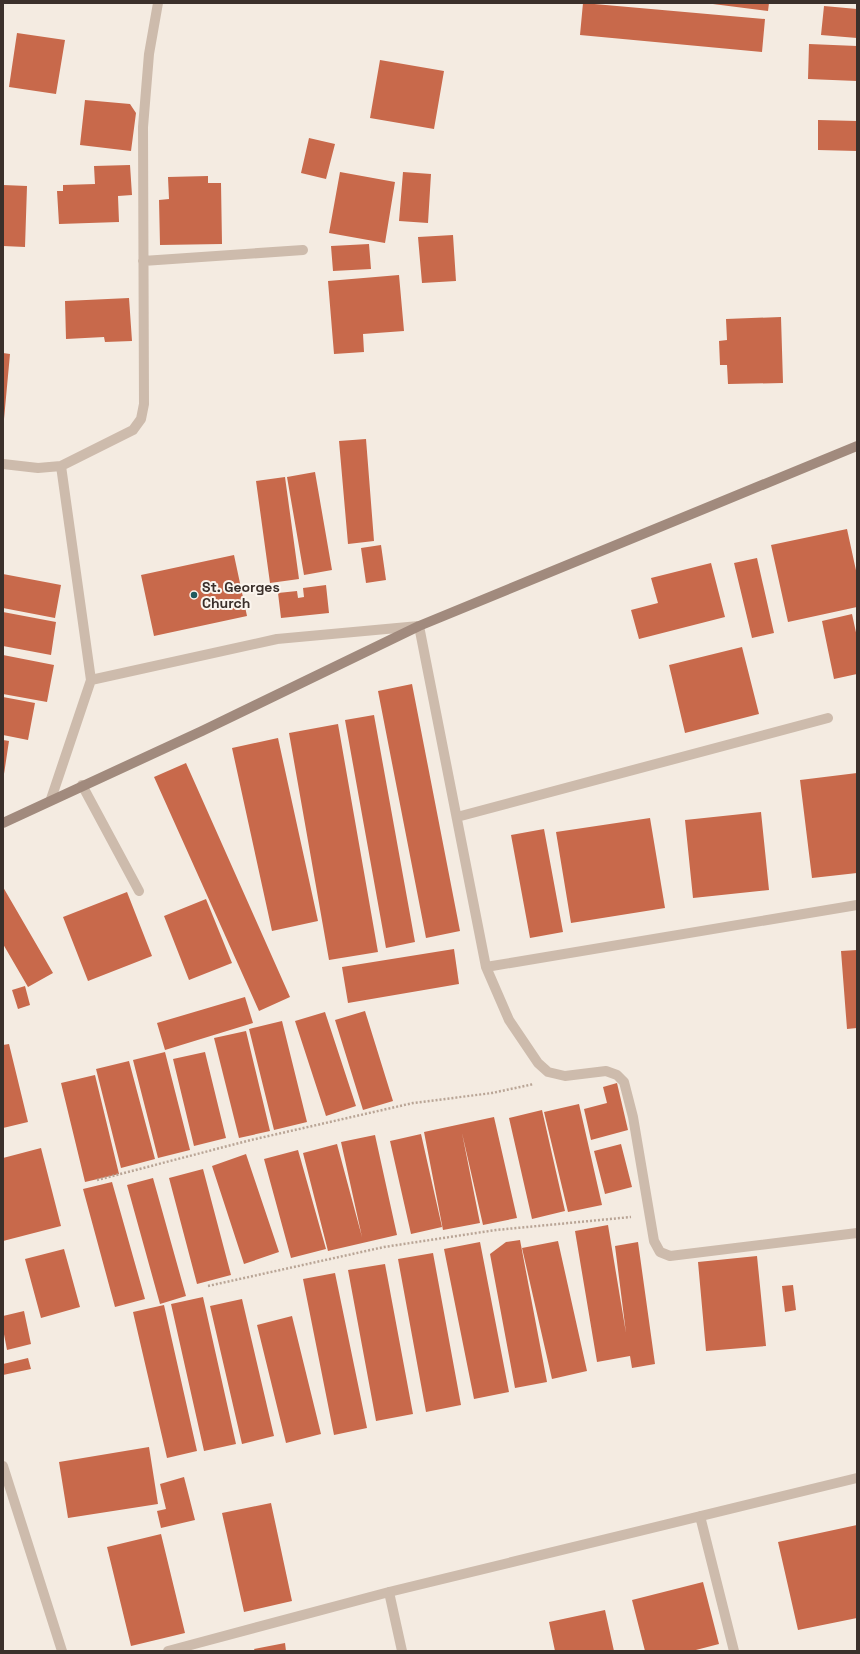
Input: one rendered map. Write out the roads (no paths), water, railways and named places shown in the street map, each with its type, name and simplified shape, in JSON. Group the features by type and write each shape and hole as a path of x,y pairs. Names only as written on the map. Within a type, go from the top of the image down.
{"main road":[{"path":"3,822 82,784 202,731 419,626 857,446"}],"street":[{"path":"3,464 38,468 61,466 133,430 141,419 144,404 143,127 149,54 158,3"},
{"path":"143,261 303,250"},
{"path":"51,799 91,680 61,466"},
{"path":"91,680 277,639 419,626 486,967 509,1020 538,1064 548,1072 565,1076 606,1071 617,1075 624,1082 633,1117 654,1241 660,1252 670,1256 857,1233"},
{"path":"457,818 828,718"},
{"path":"82,784 139,891"},
{"path":"486,967 857,905"},
{"path":"3,1466 62,1651"},
{"path":"168,1651 389,1592 857,1478"},
{"path":"700,1516 734,1651"},
{"path":"389,1592 402,1651"}],"place":[{"name":"St. Georges Church","path":"194,595"}]}
